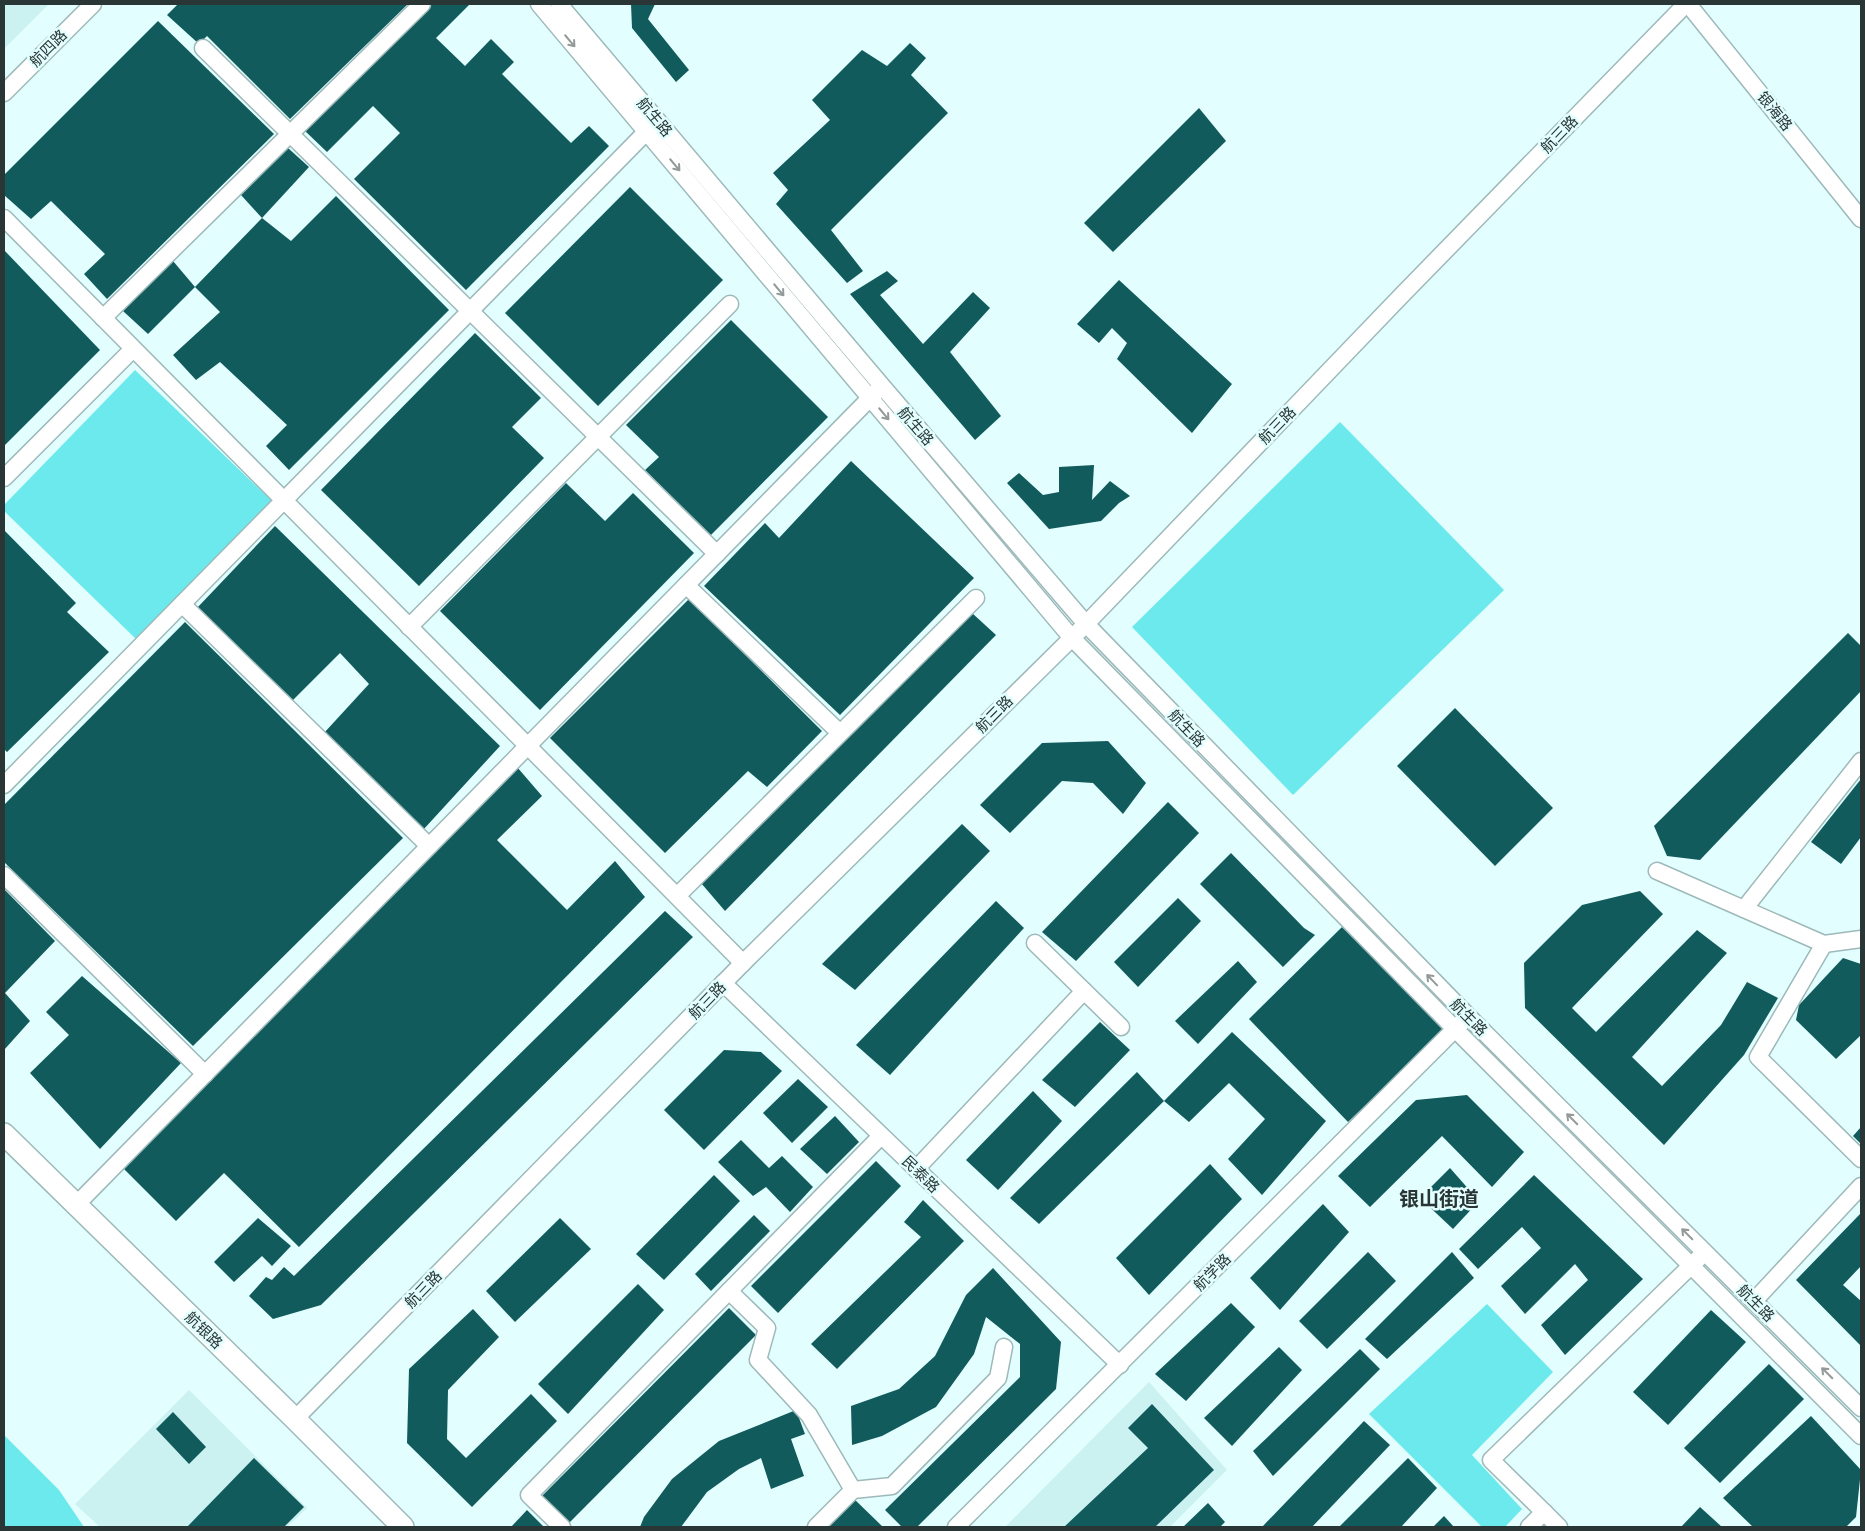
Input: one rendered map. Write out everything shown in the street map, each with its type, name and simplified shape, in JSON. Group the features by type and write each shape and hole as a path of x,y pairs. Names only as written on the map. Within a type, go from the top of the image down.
{"main road":[{"name":"航银路","path":"4,1134 403,1527"}],"street":[{"name":"航四路","path":"4,93 93,4"},
{"path":"103,318 422,4"},
{"path":"539,4 652,126 870,398 1071,637 1455,1029 1861,1436"},
{"name":"航生路","path":"559,4 652,126 882,386 1086,624 1468,1016 1861,1408"},
{"name":"银海路","path":"1687,4 1861,219"},
{"name":"航三路","path":"295,1419 723,983 1086,624 1401,296 1687,4"},
{"path":"203,48 717,554"},
{"path":"4,785 652,126"},
{"path":"4,218 743,963"},
{"path":"409,627 730,304"},
{"path":"4,478 134,349"},
{"path":"76,1205 882,386"},
{"path":"686,585 840,733"},
{"path":"677,896 976,598"},
{"path":"182,604 429,846"},
{"path":"1744,909 1861,761"},
{"path":"1657,871 1824,944 1861,939"},
{"path":"4,875 204,1074"},
{"path":"1035,943 1121,1027"},
{"path":"1824,944 1758,1057 1861,1159"},
{"name":"民泰路","path":"723,983 1120,1365"},
{"path":"916,1169 1084,991"},
{"name":"航学路","path":"956,1527 1468,1016"},
{"path":"562,1527 529,1495 882,1136"},
{"path":"1754,1301 1861,1186"},
{"path":"1559,1527 1491,1460 1705,1252"},
{"path":"729,1291 767,1328 758,1360 809,1415 853,1490"},
{"path":"816,1527 853,1490 892,1486 998,1378 1004,1347"},
{"path":"1529,1527 1544,1512"}],"shaded area":[{"path":"4,4 49,4 4,49"},
{"path":"135,370 272,501 136,639 4,511 4,505"},
{"path":"1340,422 1504,590 1293,795 1132,627"},
{"path":"1487,1304 1553,1372 1472,1455 1522,1509 1505,1527 1482,1527 1369,1414"},
{"path":"1149,1382 1227,1470 1170,1527 1005,1527"},
{"path":"189,1390 307,1508 287,1527 100,1527 75,1504"},
{"path":"4,1435 59,1490 84,1527 4,1527"}],"building":[{"path":"178,4 408,4 290,119 207,36 199,44 167,15"},
{"path":"430,4 470,4 436,38 465,66 491,39 514,62 502,74 571,143 589,126 609,146 466,290 354,179 400,133 373,106 327,152 304,130"},
{"path":"631,4 655,4 648,19 689,70 676,82 632,28"},
{"path":"158,21 274,134 107,299 84,274 105,254 51,201 31,219 4,195 4,175"},
{"path":"910,43 926,58 911,75 948,113 831,230 863,271 847,283 776,204 788,190 773,173 830,120 812,100 862,50 887,66"},
{"path":"1199,108 1226,141 1113,252 1084,223"},
{"path":"288,148 309,167 262,218 241,195"},
{"path":"630,187 723,280 598,406 505,313"},
{"path":"336,196 449,310 289,470 266,446 287,425 220,362 196,380 173,355 220,312 195,287 262,218 291,241"},
{"path":"4,250 100,350 4,446"},
{"path":"173,261 195,287 148,334 123,311"},
{"path":"887,271 898,281 880,295 923,344 973,292 990,308 950,352 1001,416 975,440 850,294"},
{"path":"1119,280 1232,384 1192,433 1117,359 1127,343 1112,328 1099,343 1077,324"},
{"path":"731,320 828,417 711,535 645,470 659,457 626,425"},
{"path":"475,333 541,398 512,427 544,458 419,586 321,490"},
{"path":"851,461 974,578 840,715 704,586 765,523 779,538"},
{"path":"1094,465 1092,500 1110,481 1130,496 1119,503 1101,521 1049,529 1007,483 1019,473 1043,495 1059,492 1059,467"},
{"path":"566,483 605,521 633,493 694,553 540,710 440,611"},
{"path":"275,526 500,746 423,830 324,733 369,684 340,653 293,700 197,608"},
{"path":"4,530 76,603 67,612 109,652 7,752 4,749"},
{"path":"689,599 822,731 767,787 748,771 665,853 550,738"},
{"path":"972,613 996,635 725,911 701,883"},
{"path":"185,622 403,838 193,1046 4,862 4,805"},
{"path":"1848,633 1861,646 1861,691 1700,860 1667,856 1654,826"},
{"path":"1455,708 1553,808 1495,866 1397,766"},
{"path":"1108,741 1146,783 1123,814 1093,783 1062,781 1010,833 980,805 1042,743"},
{"path":"517,767 542,796 497,840 567,910 615,861 645,897 299,1247 224,1173 176,1221 123,1168"},
{"path":"1861,779 1861,837 1841,864 1811,842"},
{"path":"1168,802 1199,833 1076,961 1042,932"},
{"path":"962,824 990,851 855,990 822,964"},
{"path":"1231,853 1304,928 1315,935 1283,967 1200,884"},
{"path":"4,889 55,941 5,993 30,1021 4,1050"},
{"path":"1640,891 1663,914 1572,1008 1596,1032 1697,930 1727,953 1632,1057 1662,1086 1721,1025 1747,982 1778,998 1744,1055 1664,1145 1525,1008 1524,963 1582,905"},
{"path":"1178,898 1201,921 1138,987 1114,962"},
{"path":"996,901 1024,928 890,1075 856,1045"},
{"path":"665,911 693,937 321,1305 273,1319 249,1296 266,1277 272,1280 284,1267 294,1276"},
{"path":"1342,927 1446,1028 1348,1122 1249,1019"},
{"path":"1843,958 1861,964 1861,1035 1836,1059 1796,1020 1799,1005"},
{"path":"1238,961 1257,982 1198,1044 1175,1021"},
{"path":"82,976 181,1063 100,1149 30,1073 69,1035 46,1012"},
{"path":"1100,1022 1130,1050 1075,1107 1042,1080"},
{"path":"1232,1032 1326,1121 1262,1195 1228,1159 1265,1119 1229,1083 1189,1122 1164,1101"},
{"path":"724,1050 761,1052 782,1071 704,1150 664,1110"},
{"path":"1137,1072 1164,1101 1039,1224 1010,1198"},
{"path":"798,1079 828,1107 792,1143 763,1113"},
{"path":"1033,1091 1062,1121 998,1190 966,1160"},
{"path":"1467,1095 1524,1152 1492,1187 1442,1136 1370,1207 1338,1176 1416,1100"},
{"path":"835,1116 859,1142 827,1174 800,1149"},
{"path":"1861,1127 1861,1144 1853,1136"},
{"path":"741,1140 769,1168 782,1156 813,1187 790,1212 766,1187 753,1196 718,1162"},
{"path":"876,1161 901,1186 778,1313 751,1286"},
{"path":"1210,1164 1242,1199 1149,1295 1116,1258"},
{"path":"1450,1168 1479,1201 1453,1229 1420,1198"},
{"path":"714,1175 740,1201 664,1280 636,1254"},
{"path":"1534,1175 1643,1279 1565,1355 1541,1325 1588,1280 1575,1264 1525,1314 1501,1286 1541,1248 1522,1227 1478,1269 1459,1249"},
{"path":"923,1200 964,1241 837,1369 811,1344 921,1237 904,1222"},
{"path":"1323,1204 1349,1232 1280,1310 1250,1278"},
{"path":"1861,1213 1861,1266 1843,1285 1861,1301 1861,1346 1796,1280"},
{"path":"754,1215 770,1231 711,1291 695,1274"},
{"path":"258,1218 291,1246 272,1266 262,1256 234,1282 214,1262"},
{"path":"560,1218 591,1249 515,1322 486,1291"},
{"path":"1368,1252 1396,1281 1327,1349 1299,1321"},
{"path":"1452,1252 1474,1278 1387,1359 1365,1339"},
{"path":"993,1268 1061,1342 1056,1389 917,1527 902,1527 885,1510 1020,1377 1020,1344 986,1317 974,1354 936,1407 882,1436 852,1445 851,1406 899,1389 935,1356 966,1295"},
{"path":"638,1284 664,1310 568,1414 538,1384"},
{"path":"1231,1303 1255,1327 1186,1401 1155,1374"},
{"path":"729,1308 756,1335 569,1523 542,1496"},
{"path":"473,1309 499,1337 448,1390 447,1439 466,1458 531,1394 557,1421 472,1507 407,1443 409,1369"},
{"path":"1711,1310 1746,1342 1668,1425 1633,1392"},
{"path":"1279,1347 1302,1370 1232,1446 1204,1418"},
{"path":"1360,1349 1380,1369 1273,1476 1253,1451"},
{"path":"1769,1364 1804,1399 1720,1483 1684,1448"},
{"path":"1152,1404 1214,1470 1155,1527 1064,1527 1148,1448 1128,1428"},
{"path":"796,1410 805,1434 791,1439 804,1476 771,1489 761,1458 739,1469 707,1492 681,1527 640,1527 644,1517 672,1479 719,1441"},
{"path":"173,1412 206,1447 189,1464 156,1429"},
{"path":"1811,1416 1861,1470 1856,1517 1846,1527 1753,1527 1723,1498"},
{"path":"1364,1421 1390,1445 1312,1527 1262,1527"},
{"path":"254,1458 304,1507 284,1527 187,1527"},
{"path":"1408,1458 1437,1488 1401,1527 1339,1527"},
{"path":"851,1496 883,1527 820,1527"},
{"path":"1208,1503 1225,1522 1220,1527 1183,1527"},
{"path":"1700,1507 1722,1527 1681,1527"},
{"path":"527,1510 544,1527 511,1527"},
{"path":"1444,1516 1454,1527 1433,1527"}],"district":[{"name":"银山街道","path":"1439,1198"}]}
